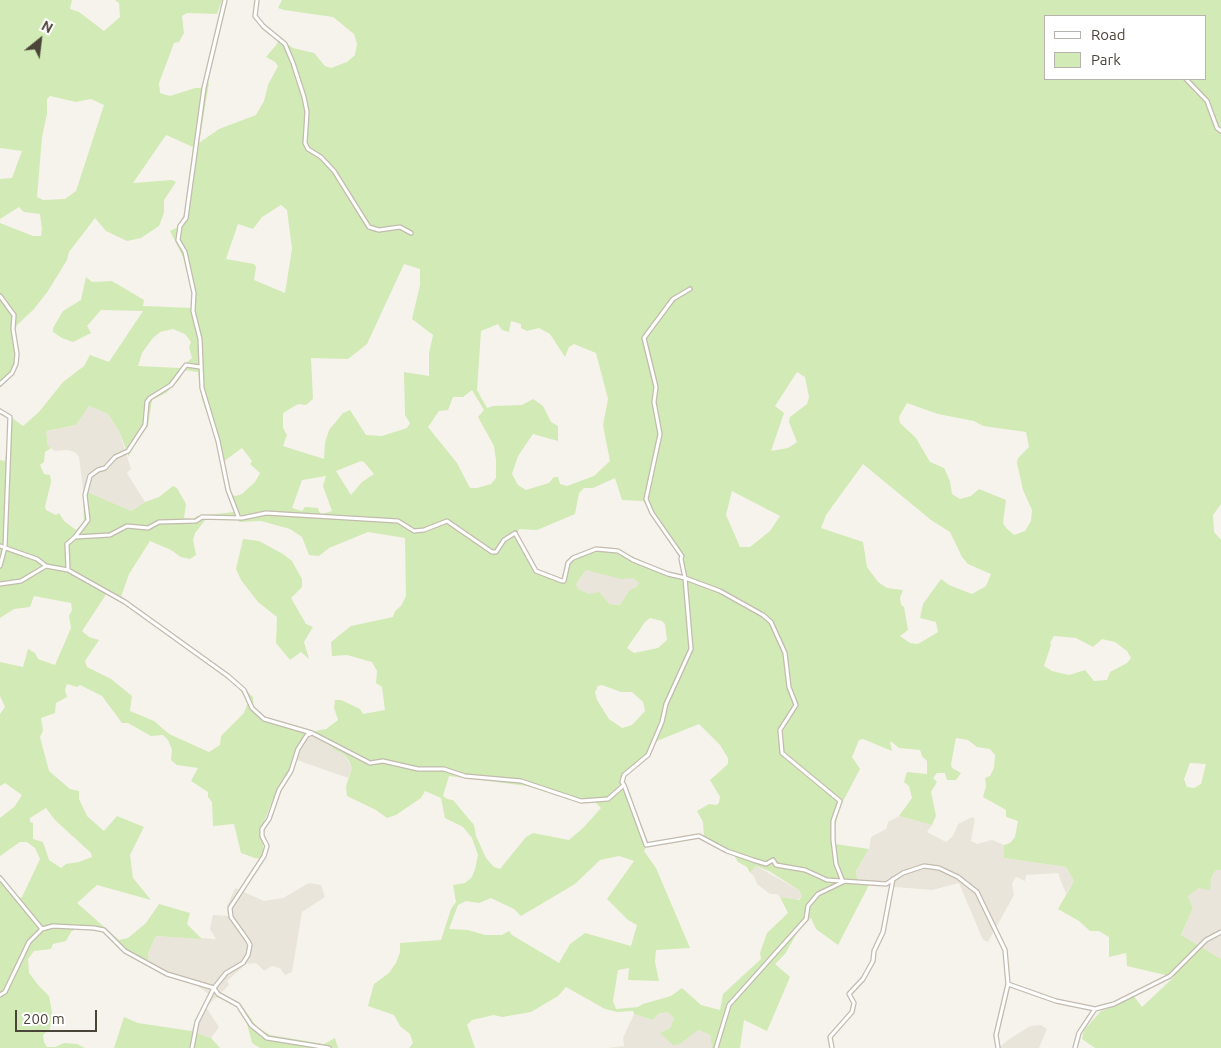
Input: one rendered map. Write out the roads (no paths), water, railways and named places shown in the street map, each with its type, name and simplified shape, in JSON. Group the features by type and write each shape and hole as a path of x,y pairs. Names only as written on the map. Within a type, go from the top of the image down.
{"street":[{"path":"225,0 204,88 186,218 180,226 178,240 185,252 194,292 193,311 200,339 202,388 218,441 228,490 238,516"},
{"path":"257,0 255,16 263,26 285,44 293,63 307,112 305,144 308,149 321,157 334,171 369,227 379,230 400,227 411,233"},
{"path":"1187,80 1207,101 1217,128 1221,131"},
{"path":"690,289 673,299 650,328 644,343 656,387 655,407 660,434 646,498 652,513 682,556 691,649 666,704 662,722 648,754 624,775 622,782 646,845 699,836 727,851 753,860 766,864 774,860 776,865 805,870 816,876 843,882 886,884 893,878 924,866 939,868 972,887 977,892 1005,950 1008,984 996,1035 998,1048"},
{"path":"0,296 14,315 13,329 17,354 16,364 12,373 0,384"},
{"path":"68,570 67,544 88,520 84,495 90,476 128,451 145,425 147,402 150,398 171,385 186,365 200,367"},
{"path":"0,411 10,417 0,566"},
{"path":"74,537 110,535 128,526 148,528 159,522 238,516 242,518 266,513 398,521 414,531 424,530 447,521 492,552 496,552 504,540 515,533 536,571 562,581 564,581 568,563 573,558 596,549 618,551 668,574 720,591 763,615 771,622 785,653 789,687 796,704 780,730 782,753 840,801 833,821 833,840 836,864 843,882"},
{"path":"2,546 37,559 46,566 68,570 125,602 228,676 244,690 252,708 264,718 312,733 370,763 383,761 418,769 444,769 465,776 521,781 581,801 608,799 624,785"},
{"path":"0,584 21,581 46,566"},
{"path":"192,1048 197,1022 214,988 226,973 243,964 248,955 250,946 231,916 230,908 264,856 267,846 262,836 262,829 269,819 279,790 291,771 298,749 307,735 312,733"},
{"path":"0,878 42,929"},
{"path":"832,1048 830,1037 852,1012 854,1003 849,994 863,979 873,960 874,951 883,932 893,878"},
{"path":"716,1048 729,1005 806,919 808,906 818,894 843,882"},
{"path":"0,996 5,992 29,942 42,929 53,926 104,930 125,951 167,974 214,988 218,994 238,1005 252,1025 267,1038 330,1048"},
{"path":"1008,984 1056,1001 1096,1009 1114,1004 1170,976 1206,940 1221,932"},
{"path":"1075,1048 1079,1033 1096,1009"}]}
